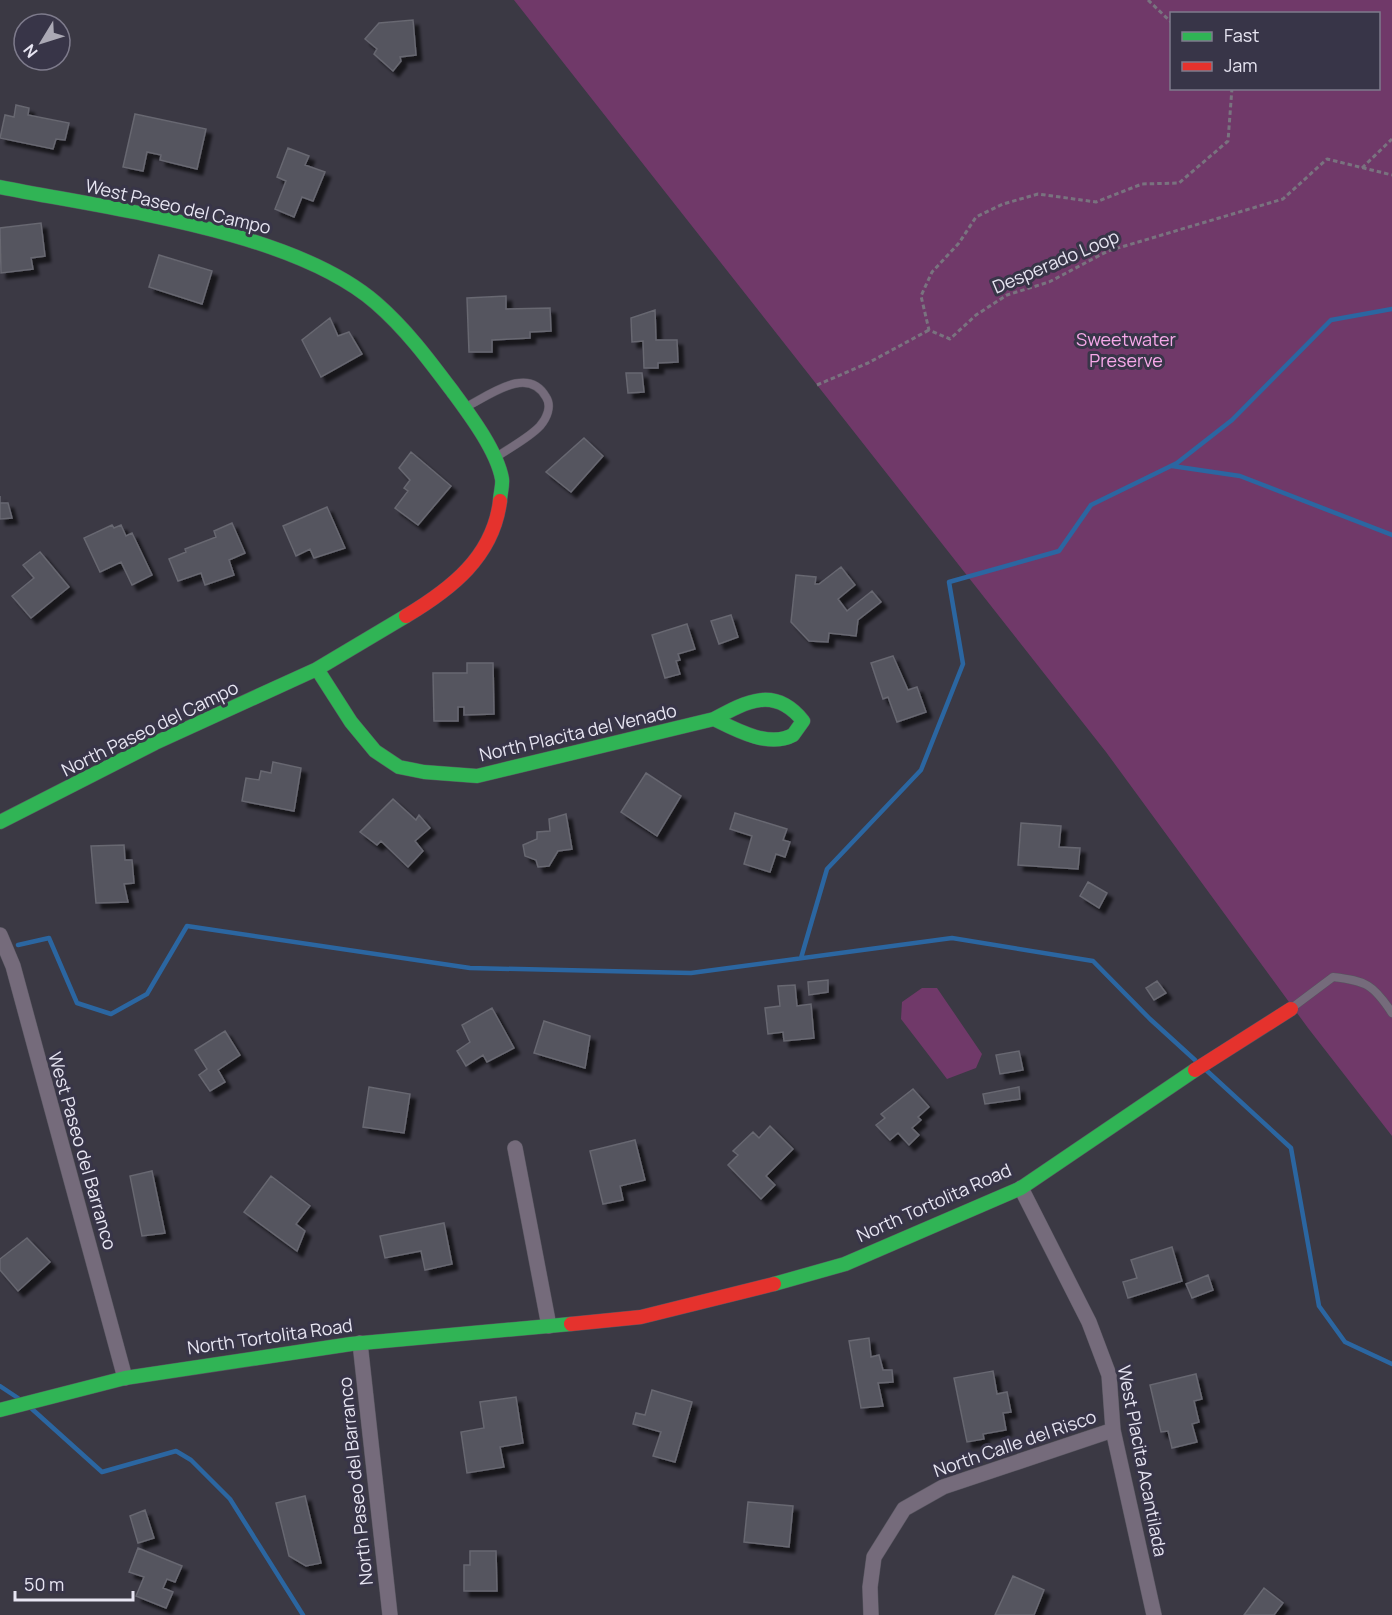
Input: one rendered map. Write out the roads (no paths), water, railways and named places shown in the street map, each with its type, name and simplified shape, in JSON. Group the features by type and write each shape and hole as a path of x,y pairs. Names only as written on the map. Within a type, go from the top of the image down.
{"street":[{"name":"West Paseo del Campo","path":"0,187 189,225 271,247 328,271 374,301 408,333 482,431 502,479 497,524 480,554 443,594 317,669"},
{"name":"North Placita del Venado","path":"317,669 351,722 375,751 399,767 424,772 477,776 714,719 733,709 770,698 785,701 796,709 803,721 798,730 789,738 771,739 735,729 714,719"},
{"name":"North Paseo del Campo","path":"0,822 155,743 317,669"},
{"name":"West Paseo del Barranco","path":"0,934 13,966 125,1378"},
{"name":"North Tortolita Road","path":"0,1410 125,1378 360,1343 641,1317 713,1301 845,1264 1021,1188 1200,1066 1290,1008"},
{"path":"515,1148 549,1326"},
{"name":"West Placita Acantilada","path":"1021,1188 1093,1333 1109,1375 1113,1430 1154,1615"},
{"name":"North Paseo del Barranco","path":"360,1343 390,1615"},
{"name":"North Calle del Risco","path":"871,1615 870,1587 874,1557 904,1509 943,1487 1113,1430"}],"lane":[{"path":"465,407 514,382 531,381 540,387 548,400 549,410 540,426 494,459"},
{"path":"1290,1008 1333,977 1361,980 1381,996 1392,1013"}],"waterway":[{"path":"801,958 827,869 921,770 963,664 949,582 1059,551 1091,505 1177,463 1232,420 1331,320 1392,309"},
{"path":"1172,466 1240,476 1392,535"},
{"path":"18,945 49,938 77,1003 111,1014 147,994 187,926 470,968 691,973 952,938 1093,961 1150,1019 1195,1060"},
{"path":"1206,1070 1291,1148 1319,1306 1345,1342 1392,1364"},
{"path":"0,1386 18,1398"},
{"path":"32,1409 102,1472 176,1451 191,1460 230,1499 303,1615"}],"park label":[{"name":"Sweetwater Preserve","path":"1126,350"}]}
